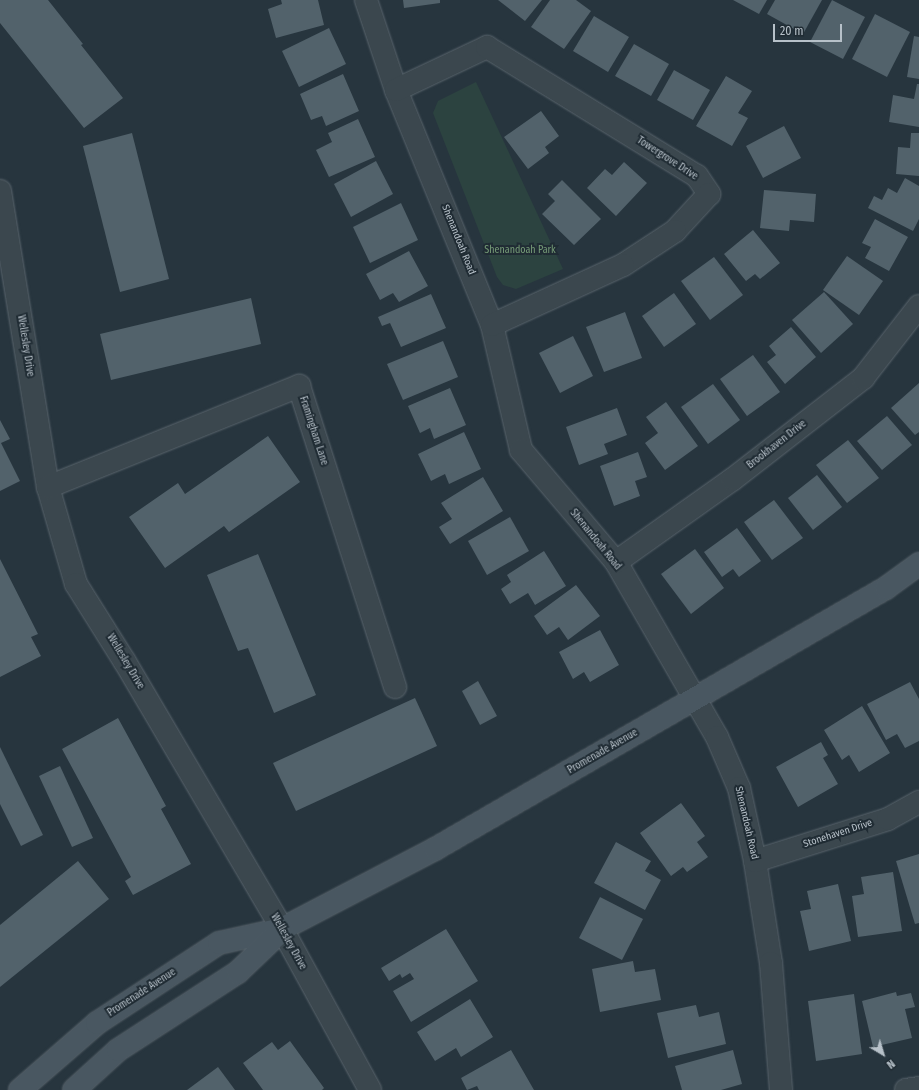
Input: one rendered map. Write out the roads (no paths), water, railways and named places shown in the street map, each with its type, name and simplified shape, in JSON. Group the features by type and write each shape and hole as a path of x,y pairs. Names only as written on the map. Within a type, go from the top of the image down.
{"main road":[{"name":"Promenade Avenue","path":"74,1090 118,1050 238,972 282,930 435,849 886,588 919,564"},
{"name":"Promenade Avenue","path":"20,1090 97,1023 219,943 282,930"}],"street":[{"name":"Shenandoah Road","path":"366,0 396,90 492,325 521,450 616,562 717,737 739,788 755,861 771,963 781,1090"},
{"name":"Towergrove Drive","path":"396,90 488,47 697,176 709,194 675,231 623,265 492,325"},
{"name":"Wellesley Drive","path":"0,191 48,487 76,584 125,662 282,930 370,1090"},
{"name":"Brookhaven Drive","path":"616,562 733,479 863,378 919,306"},
{"name":"Framingham Lane","path":"48,487 298,386 395,687"},
{"name":"Stonehaven Drive","path":"755,861 888,819 919,802"},
{"path":"906,1090 919,1088"}],"park label":[{"name":"Shenandoah Park","path":"520,251"}]}
